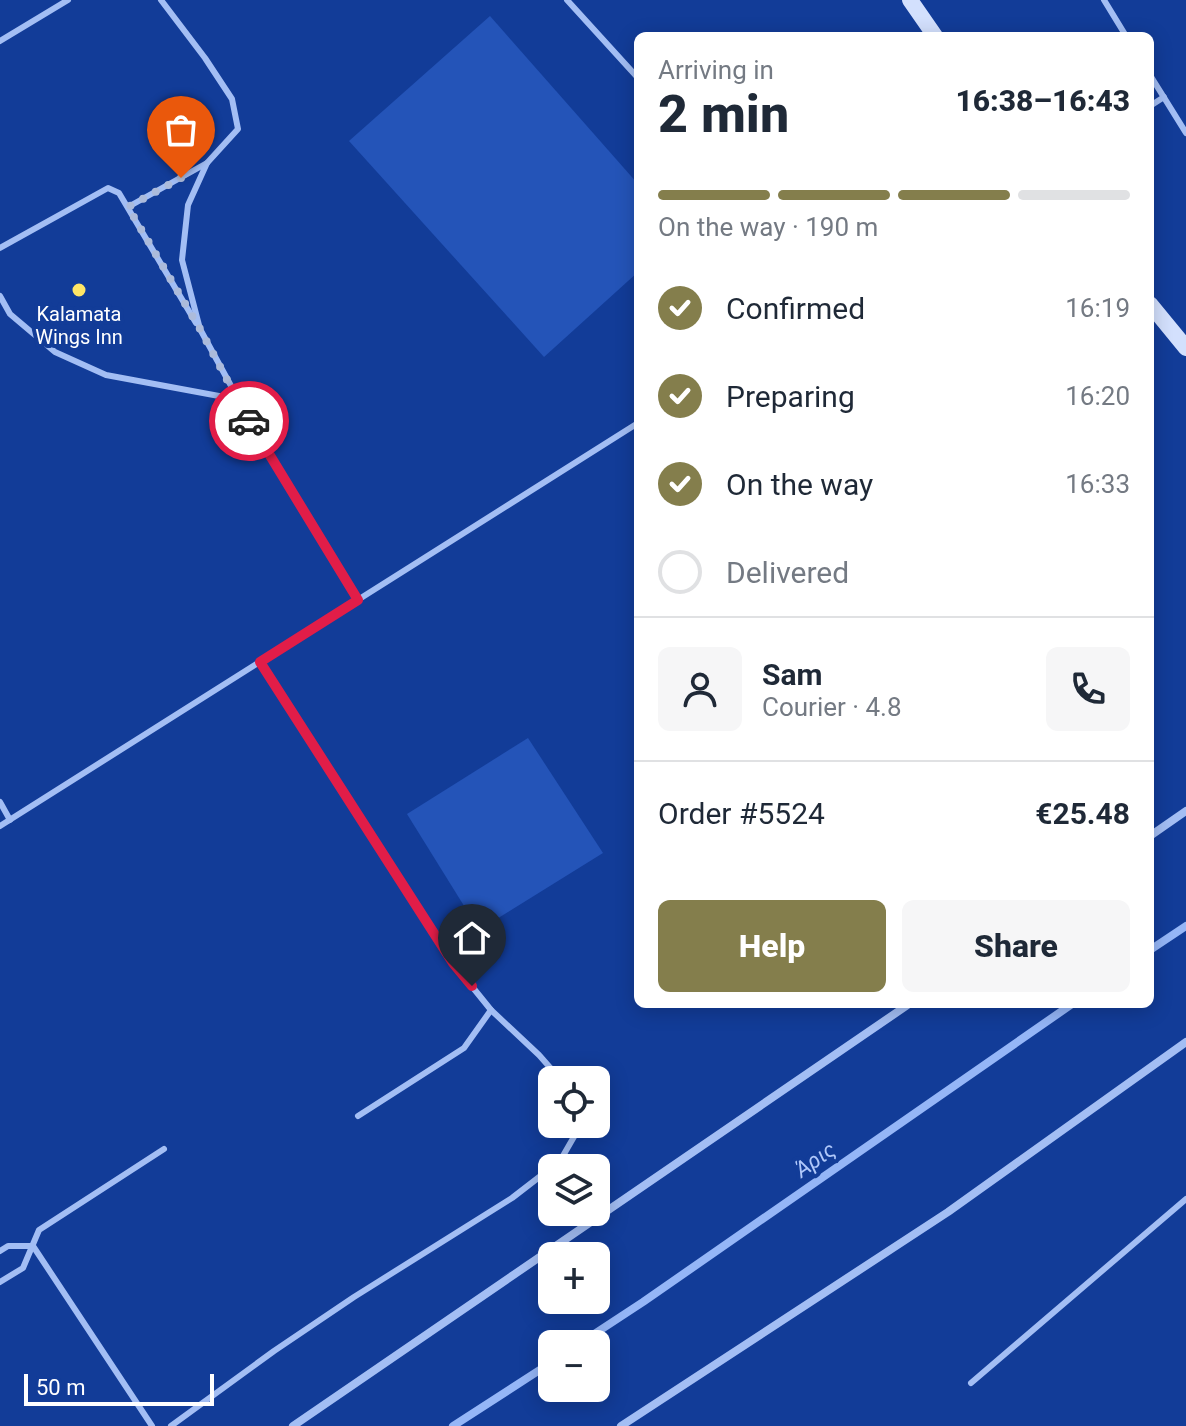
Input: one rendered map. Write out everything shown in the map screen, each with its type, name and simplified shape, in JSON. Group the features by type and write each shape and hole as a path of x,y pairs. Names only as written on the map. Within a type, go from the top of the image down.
{"street":[{"path":"910,0 932,32"},
{"path":"1154,309 1186,348"},
{"path":"1154,833 1186,811"},
{"path":"293,1426 903,1008"},
{"path":"621,1426 948,1212 1186,1042"}],"lane":[{"path":"0,41 68,0"},
{"path":"161,0 232,99 238,129 207,163 188,205 182,260 200,329"},
{"path":"567,0 634,74"},
{"path":"1104,0 1124,32"},
{"path":"1154,81 1186,133"},
{"path":"1154,103 1164,97"},
{"path":"128,207 207,163"},
{"path":"0,248 108,188 119,193 200,329 251,424 358,600"},
{"path":"0,296 10,314 55,352 106,375 219,396 251,424"},
{"path":"0,826 634,426"},
{"path":"260,662 453,963 491,1010 549,1066"},
{"path":"0,802 10,820"},
{"path":"358,1116 464,1048 491,1010"},
{"path":"171,1426 354,1297 512,1198 560,1161 573,1138"},
{"path":"0,1282 23,1268 39,1230 164,1149"},
{"path":"971,1383 1186,1199"},
{"path":"0,1251 8,1246 33,1246"},
{"path":"33,1246 152,1426"}],"shaded area":[{"path":"490,16 634,179 634,276 544,357 349,141"},
{"path":"528,738 603,853 479,930 407,814"}],"waterway":[{"name":"Άρις","path":"1154,947 1186,926"},
{"name":"Άρις","path":"600,1330 1066,1008"},
{"name":"Άρις","path":"453,1426 538,1371"}],"way so far":[{"path":"181,178 128,207 200,329 249,421"}],"place":[{"name":"Kalamata Wings Inn","path":"79,290"}],"route":[{"path":"249,421 358,600 260,662 453,963 472,986"}]}
